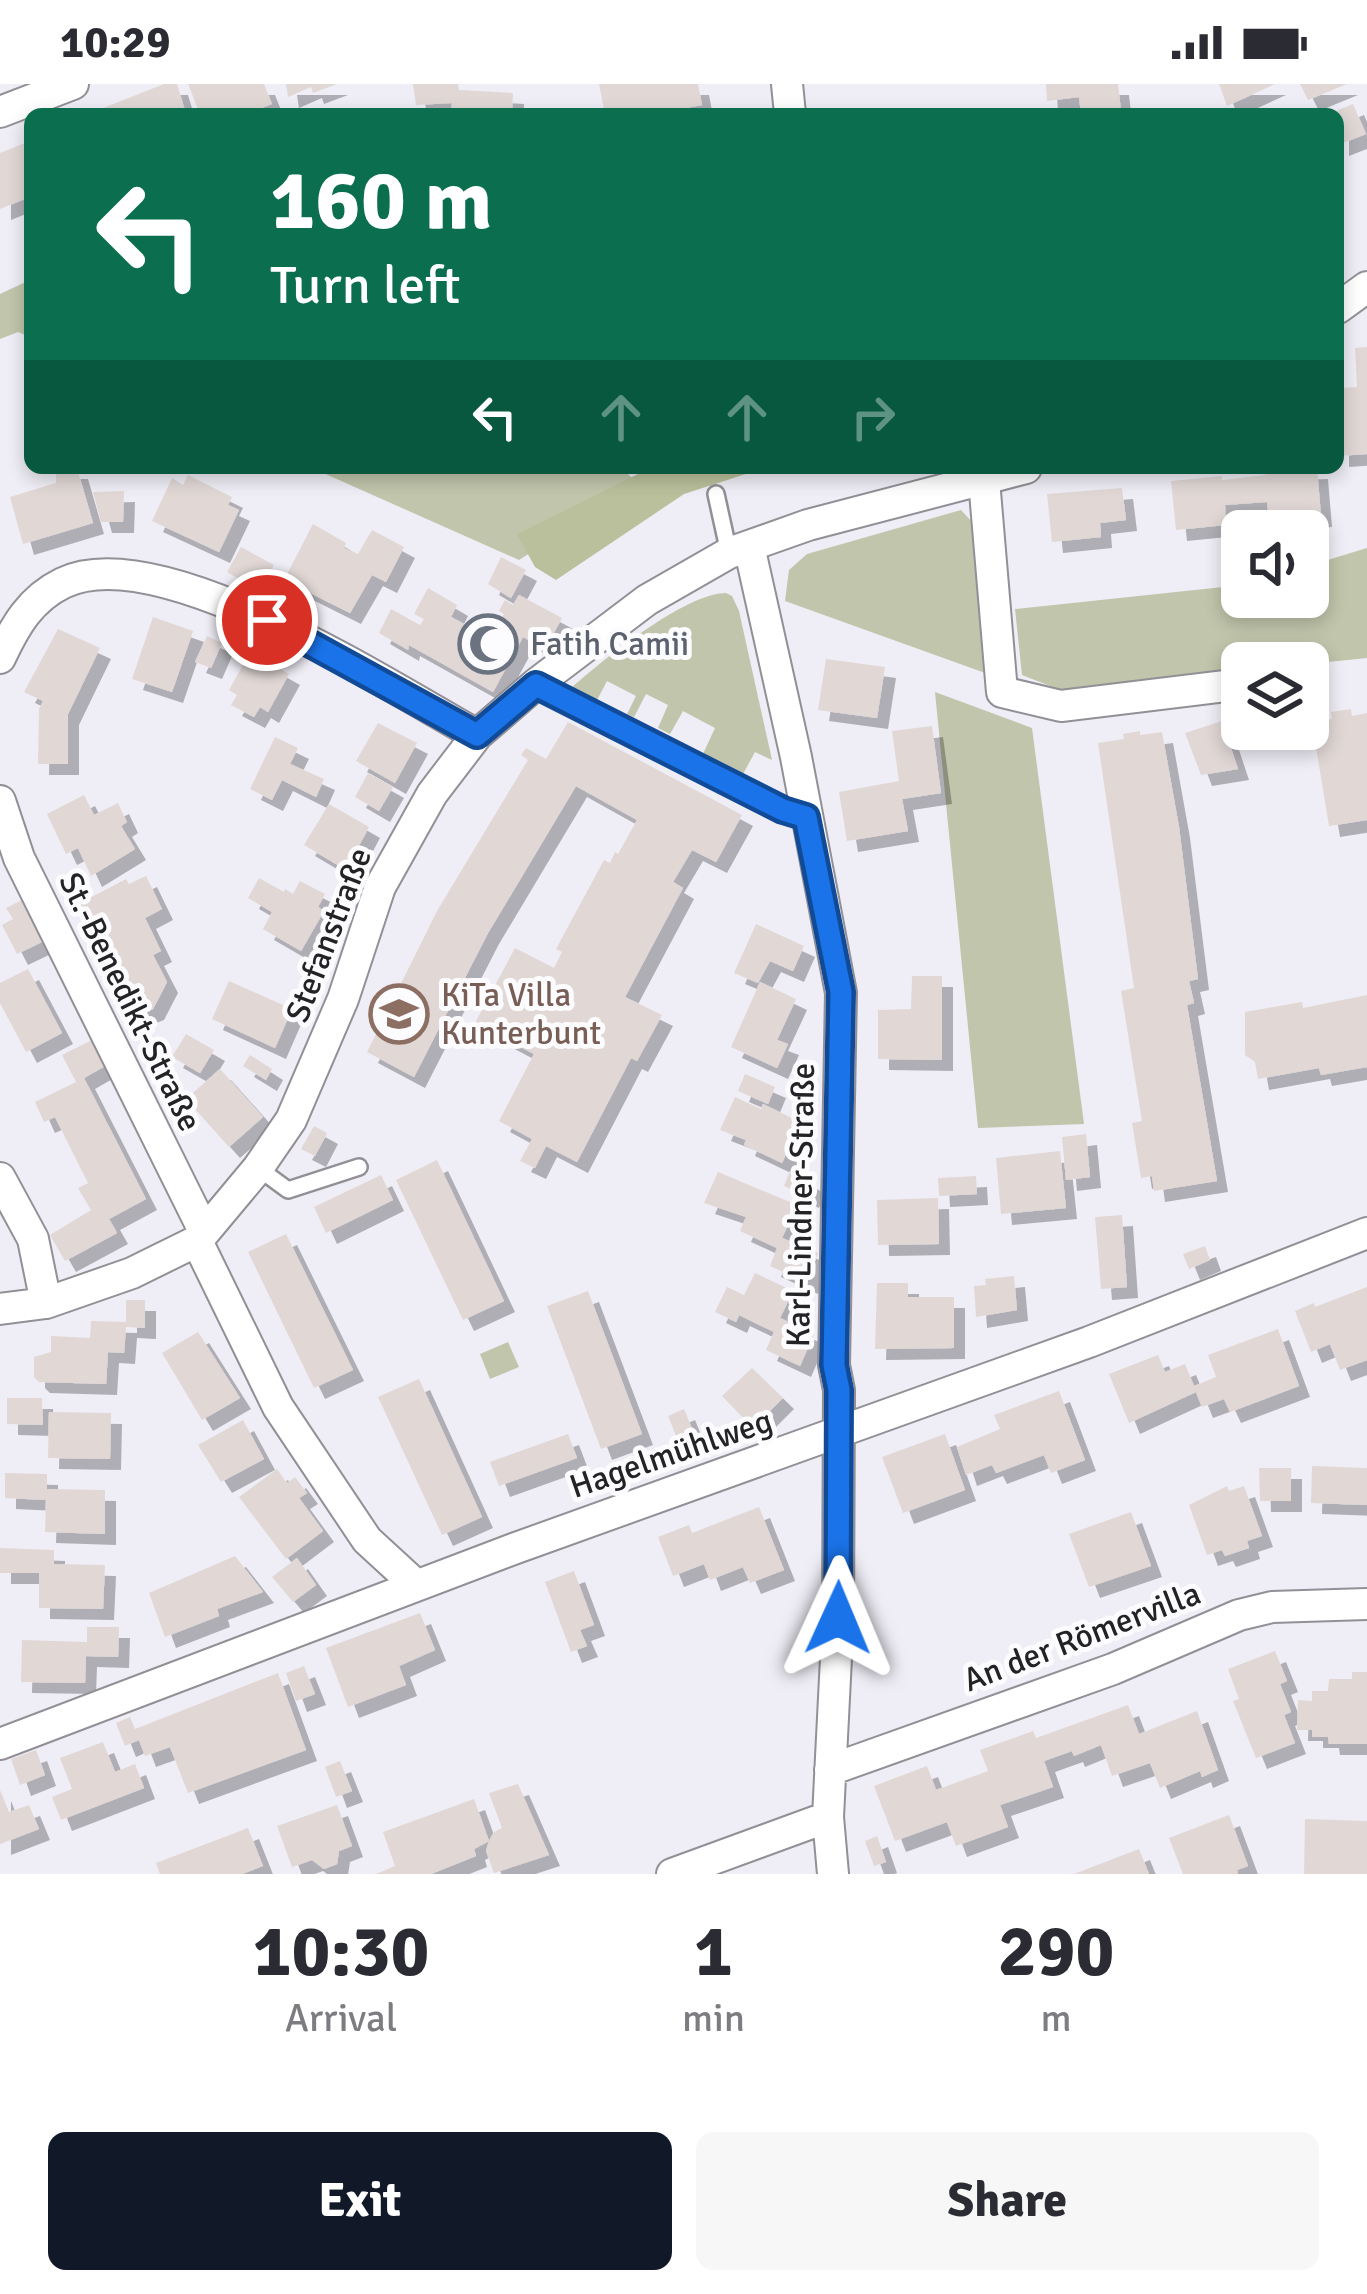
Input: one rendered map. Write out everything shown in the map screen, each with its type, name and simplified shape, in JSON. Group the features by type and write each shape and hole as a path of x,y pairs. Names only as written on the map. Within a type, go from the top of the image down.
{"street":[{"path":"0,112 73,84"},
{"name":"Stefanstraße","path":"0,1309 46,1304 132,1274 201,1236 291,1120 314,1071 380,887 432,794 477,735 536,685 647,600 739,550 808,526 1005,474"},
{"path":"984,480 1002,692 1061,706 1221,687"},
{"name":"Karl-Lindner-Straße","path":"739,550 806,817 841,992 834,1365 839,1390 838,1618 828,1816 833,1874"},
{"path":"0,658 32,603 65,582 93,574 128,575 178,585 267,620 477,735"},
{"name":"St.-Benedikt-Straße","path":"0,801 20,858 278,1407 367,1540 416,1586"},
{"path":"0,1178 33,1239 46,1304"},
{"name":"Hagelmühlweg","path":"0,1744 416,1586 1089,1342 1367,1233"},
{"name":"An der Römervilla","path":"830,1770 1113,1669 1239,1615 1272,1607 1367,1604"},
{"path":"672,1874 828,1816"}],"lane":[{"path":"716,494 739,550"},
{"path":"536,685 783,810 806,817"},
{"path":"258,1168 288,1190 359,1167"}],"green space":[{"path":"24,283 24,334 0,339 0,294"},
{"path":"326,474 628,474 638,484 519,560"},
{"path":"638,474 746,474 684,494 556,580 535,567 517,534"},
{"path":"961,510 974,524 988,674 785,601 789,570 807,554"},
{"path":"1367,548 1367,658 1329,662 1329,642 1221,642 1221,674 1063,691 1022,675 1015,609 1221,587 1221,618 1329,618 1329,560"},
{"path":"726,593 739,611 772,760 755,752 743,774 703,754 715,728 683,711 670,734 658,728 668,705 646,694 634,717 627,714 636,696 607,681 596,702 569,690 666,616"},
{"path":"935,692 1032,728 1084,1124 978,1128"},
{"path":"508,1342 519,1367 490,1379 480,1354"}],"building":[{"path":"164,84 177,84 184,108 103,108"},
{"path":"188,84 264,84 272,104 262,108 198,108"},
{"path":"286,84 337,84 313,93 311,87 288,97"},
{"path":"413,84 458,84 459,90 513,93 512,108 416,105"},
{"path":"599,84 698,84 702,105 686,108 604,108"},
{"path":"1046,84 1118,84 1121,108 1080,108 1079,97 1047,101"},
{"path":"1219,84 1275,84 1227,106"},
{"path":"1300,84 1347,84 1308,100"},
{"path":"1353,104 1366,134 1344,143 1344,108"},
{"path":"24,143 24,199 0,209 0,153"},
{"path":"1367,347 1367,454 1344,456 1344,388 1357,387 1355,348"},
{"path":"56,474 79,474 93,523 23,544 10,497 56,483"},
{"path":"1318,474 1320,510 1268,510 1267,502 1225,505 1221,526 1176,530 1171,481 1222,476 1222,480"},
{"path":"188,475 232,497 228,505 239,510 219,552 152,521 172,478 183,485"},
{"path":"1122,488 1126,520 1100,523 1101,537 1052,542 1047,494"},
{"path":"124,491 123,522 101,522 93,492"},
{"path":"313,524 358,554 372,530 404,547 386,582 372,575 350,613 284,580"},
{"path":"241,547 274,565 259,591 227,572"},
{"path":"501,557 526,570 511,598 488,584"},
{"path":"428,588 457,605 451,617 490,638 504,614 499,611 505,600 513,605 519,595 562,618 545,649 523,637 493,692 379,633 391,609 420,625 424,619 414,614"},
{"path":"153,617 193,631 172,692 132,679"},
{"path":"58,629 100,648 68,714 68,764 38,764 43,701 24,692"},
{"path":"207,636 222,643 211,668 195,662"},
{"path":"250,652 289,674 268,712 260,707 254,717 231,705 237,695 229,690"},
{"path":"826,659 885,667 877,718 818,710"},
{"path":"1331,712 1367,713 1367,820 1329,826 1316,750 1329,750"},
{"path":"1221,721 1221,750 1232,750 1238,769 1201,775 1185,733"},
{"path":"568,722 742,815 716,862 692,850 673,882 683,888 625,997 662,1015 637,1061 631,1058 577,1162 546,1146 535,1168 520,1161 532,1139 499,1121 534,1054 475,1023 515,948 554,968 562,952 556,949 604,860 610,863 618,854 637,820 576,786 488,933 414,1077 367,1052 437,911 528,760 521,755 526,748 546,759"},
{"path":"378,723 417,743 395,783 356,761"},
{"path":"932,726 941,793 902,799 908,831 847,841 839,792 899,781 892,731"},
{"path":"1140,731 1140,735 1162,732 1179,827 1198,979 1189,981 1194,1003 1187,1005 1217,1181 1154,1191 1152,1176 1141,1178 1132,1123 1142,1121 1121,991 1134,988 1098,743"},
{"path":"275,737 298,748 290,764 324,779 316,797 282,780 272,800 250,789"},
{"path":"368,773 393,787 379,811 355,797"},
{"path":"84,795 94,815 118,803 127,822 121,826 135,849 91,876 78,848 66,854 47,814"},
{"path":"329,804 369,827 346,870 304,845"},
{"path":"146,876 162,909 145,918 161,951 153,955 167,982 153,1009 135,1016 80,903 126,879 129,884"},
{"path":"259,878 284,892 293,894 300,881 325,894 318,907 324,911 301,951 263,929 272,912 248,898"},
{"path":"26,898 31,910 27,912 42,942 17,954 2,925 13,919 6,908"},
{"path":"756,924 804,946 793,971 770,961 758,983 734,973"},
{"path":"28,969 62,1033 26,1052 0,1003 0,983"},
{"path":"912,976 942,976 942,1060 878,1059 878,1010 911,1009"},
{"path":"229,981 292,1009 275,1048 212,1019"},
{"path":"760,982 796,999 777,1040 788,1044 777,1068 731,1047"},
{"path":"1367,995 1367,1067 1321,1075 1319,1068 1258,1079 1255,1062 1245,1055 1245,1012 1302,1002 1303,1008"},
{"path":"186,1034 214,1050 200,1073 172,1057"},
{"path":"92,1040 105,1066 84,1078 146,1199 109,1219 117,1233 65,1261 50,1235 91,1210 78,1188 88,1183 55,1117 44,1122 35,1102 76,1082 62,1055"},
{"path":"250,1055 272,1069 266,1080 243,1066"},
{"path":"220,1069 263,1117 229,1147 186,1099"},
{"path":"745,1074 775,1087 768,1104 738,1091"},
{"path":"735,1097 800,1122 782,1163 720,1130"},
{"path":"314,1126 327,1133 315,1156 301,1149"},
{"path":"1086,1134 1090,1177 1066,1180 1062,1137"},
{"path":"1060,1151 1066,1208 1001,1214 996,1158"},
{"path":"437,1160 504,1301 463,1320 396,1180"},
{"path":"790,1171 814,1182 808,1197 784,1186"},
{"path":"718,1172 797,1205 782,1238 818,1253 807,1283 770,1266 777,1248 740,1231 746,1217 704,1203"},
{"path":"381,1175 393,1200 326,1233 314,1207"},
{"path":"976,1176 977,1194 939,1196 938,1178"},
{"path":"938,1198 939,1244 878,1245 877,1200"},
{"path":"1122,1215 1127,1287 1101,1289 1095,1217"},
{"path":"286,1234 353,1370 314,1388 248,1252"},
{"path":"1205,1246 1210,1260 1189,1269 1183,1254"},
{"path":"755,1273 793,1291 780,1318 814,1334 800,1366 766,1350 774,1332 739,1315 736,1322 715,1312 727,1287 744,1295"},
{"path":"1014,1276 1017,1310 976,1317 974,1286 986,1285 985,1279"},
{"path":"877,1283 908,1283 908,1297 954,1297 954,1348 875,1349"},
{"path":"1367,1287 1367,1360 1340,1370 1330,1344 1311,1352 1295,1311"},
{"path":"588,1291 642,1434 601,1449 547,1306"},
{"path":"126,1300 145,1300 145,1328 126,1327 124,1353 108,1352 106,1384 39,1382 34,1377 34,1357 51,1352 51,1336 90,1338 91,1321 126,1322"},
{"path":"1278,1329 1299,1386 1230,1412 1224,1399 1202,1407 1196,1392 1129,1423 1109,1374 1158,1355 1165,1372 1185,1364 1194,1386 1216,1377 1208,1355"},
{"path":"198,1332 240,1398 202,1420 162,1353"},
{"path":"752,1368 783,1398 753,1428 722,1396"},
{"path":"419,1379 482,1517 442,1535 378,1397"},
{"path":"1059,1391 1085,1460 1051,1473 1044,1455 996,1473 992,1465 966,1475 957,1447 1000,1429 994,1415"},
{"path":"7,1398 42,1398 43,1425 7,1424"},
{"path":"684,1409 695,1436 679,1443 668,1416"},
{"path":"49,1412 111,1413 110,1459 48,1458"},
{"path":"243,1420 264,1459 221,1482 198,1445"},
{"path":"568,1434 577,1458 499,1486 490,1462"},
{"path":"945,1434 965,1490 903,1513 882,1457"},
{"path":"1312,1466 1367,1468 1367,1505 1311,1503"},
{"path":"1259,1468 1291,1468 1291,1501 1260,1501"},
{"path":"277,1469 287,1483 295,1477 307,1493 299,1498 323,1531 286,1559 239,1497"},
{"path":"5,1473 47,1474 47,1489 105,1490 105,1534 45,1532 46,1500 5,1498"},
{"path":"1227,1486 1229,1491 1244,1486 1262,1536 1247,1541 1249,1548 1225,1556 1222,1550 1207,1555 1189,1505"},
{"path":"759,1507 784,1570 750,1583 743,1567 710,1580 704,1564 673,1576 658,1537 689,1525 692,1533"},
{"path":"1131,1512 1151,1566 1089,1587 1069,1534"},
{"path":"0,1548 54,1550 54,1564 105,1565 103,1609 39,1608 39,1573 0,1573"},
{"path":"235,1556 263,1592 217,1609 219,1616 165,1637 149,1593"},
{"path":"297,1558 316,1585 293,1602 272,1577"},
{"path":"574,1571 594,1625 580,1630 587,1646 571,1652 545,1582"},
{"path":"420,1613 435,1650 399,1666 406,1685 348,1707 326,1648"},
{"path":"87,1627 119,1627 118,1657 86,1656 85,1683 21,1682 22,1640 87,1642"},
{"path":"1275,1651 1287,1681 1280,1684 1291,1712 1284,1715 1295,1743 1256,1758 1233,1701 1239,1699 1228,1669"},
{"path":"304,1666 315,1694 296,1701 286,1673"},
{"path":"1352,1672 1367,1672 1367,1744 1329,1744 1328,1737 1312,1737 1312,1730 1297,1730 1298,1700 1312,1701 1312,1691 1328,1691 1329,1679 1352,1679"},
{"path":"278,1673 306,1750 188,1793 170,1747 145,1756 139,1740 125,1746 116,1723 130,1717 135,1729"},
{"path":"1128,1705 1139,1734 1197,1711 1218,1770 1202,1777 1200,1771 1160,1788 1150,1763 1112,1776 1101,1745 1074,1756 1072,1751 1044,1761 1053,1787 1000,1805 1008,1827 956,1846 947,1822 895,1841 874,1786 927,1766 936,1790 988,1771 980,1750 1033,1731 1036,1738"},
{"path":"103,1742 115,1772 135,1764 144,1788 61,1820 52,1797 72,1789 60,1758"},
{"path":"36,1750 45,1775 20,1785 11,1759"},
{"path":"340,1761 352,1791 336,1797 325,1767"},
{"path":"518,1784 549,1855 494,1873 486,1851 502,1828 489,1793"},
{"path":"0,1790 9,1812 29,1805 39,1829 0,1844"},
{"path":"474,1799 489,1841 474,1849 476,1856 431,1874 376,1874 395,1866 383,1832"},
{"path":"337,1805 352,1846 339,1851 337,1864 324,1869 312,1860 292,1867 277,1826"},
{"path":"1229,1815 1248,1866 1237,1870 1238,1874 1183,1874 1169,1838"},
{"path":"1305,1819 1367,1821 1367,1874 1304,1874"},
{"path":"248,1828 263,1866 242,1874 160,1874 156,1863"},
{"path":"877,1836 886,1862 874,1866 865,1841"},
{"path":"1139,1849 1149,1874 1074,1874"}],"place":[{"name":"Fatih Camii","path":"488,644"},
{"name":"KiTa Villa Kunterbunt","path":"399,1014"}],"route":[{"path":"267,620 477,735 536,685 783,810 806,817 841,992 834,1365 839,1390 838,1618"}]}
